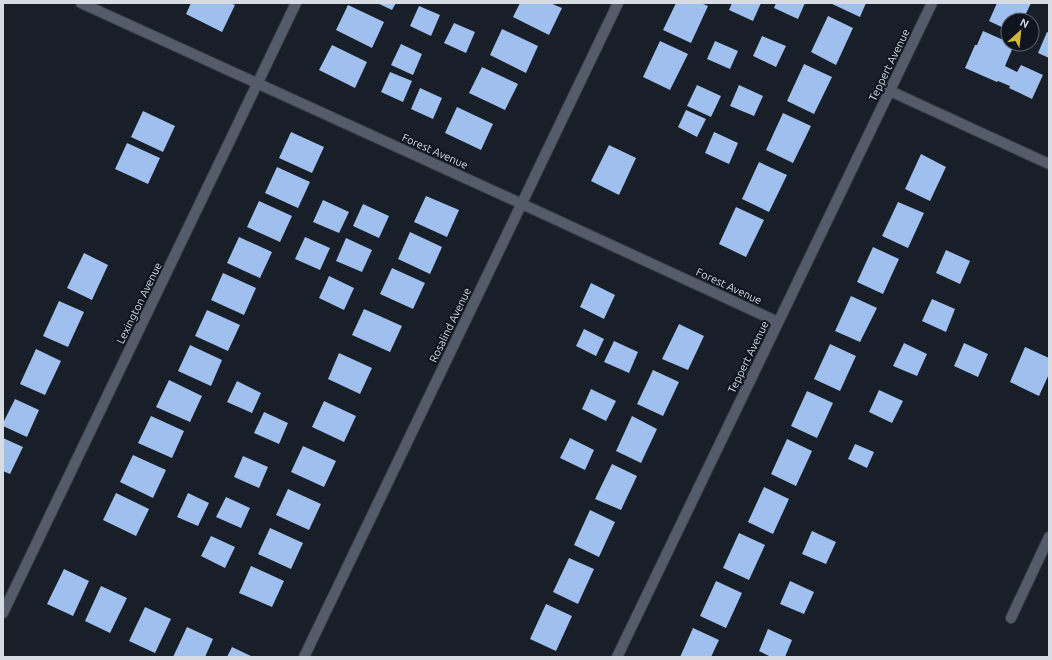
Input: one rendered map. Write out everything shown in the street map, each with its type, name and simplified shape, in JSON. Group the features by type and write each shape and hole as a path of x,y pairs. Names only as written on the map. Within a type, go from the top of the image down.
{"street":[{"name":"Forest Avenue","path":"81,3 778,322"},
{"name":"Lexington Avenue","path":"3,613 296,3"},
{"name":"Rosalind Avenue","path":"304,657 618,3"},
{"name":"Teppert Avenue","path":"618,657 932,3"},
{"path":"890,91 1049,164"},
{"path":"1011,618 1049,537"}],"building":[{"path":"191,3 230,3 235,5 222,32 186,14"},
{"path":"377,3 396,3 392,10"},
{"path":"520,3 550,3 562,8 549,35 513,17"},
{"path":"676,3 701,3 708,6 691,43 663,30"},
{"path":"732,3 761,3 753,21 729,10"},
{"path":"776,3 805,3 798,19 774,8"},
{"path":"830,3 866,3 860,17"},
{"path":"997,3 1031,3 1027,12 1000,12 1000,26 989,21"},
{"path":"348,5 384,22 372,48 336,30"},
{"path":"419,6 440,15 431,36 410,26"},
{"path":"828,16 853,28 836,65 811,52"},
{"path":"454,23 475,32 466,53 444,43"},
{"path":"502,29 538,46 526,73 490,55"},
{"path":"983,31 1000,38 1000,52 1011,52 1005,66 1017,72 1021,65 1043,75 1032,99 1009,88 1010,86 965,68 975,45 977,45"},
{"path":"1047,32 1049,33 1049,58 1038,53 1040,52 1040,48"},
{"path":"762,36 786,46 776,67 753,56"},
{"path":"660,41 688,54 670,90 643,77"},
{"path":"715,41 738,51 730,69 707,59"},
{"path":"401,44 422,54 413,75 391,65"},
{"path":"332,45 367,62 355,88 319,70"},
{"path":"804,64 832,77 814,114 787,101"},
{"path":"482,67 518,84 505,110 469,93"},
{"path":"390,72 412,81 403,102 381,92"},
{"path":"697,85 721,96 711,117 687,106"},
{"path":"739,85 763,96 754,116 730,106"},
{"path":"420,88 442,98 433,119 411,109"},
{"path":"457,107 493,124 481,150 445,133"},
{"path":"686,110 706,119 697,137 678,127"},
{"path":"143,111 175,126 163,152 131,137"},
{"path":"783,113 811,126 793,163 766,150"},
{"path":"291,132 324,147 312,173 279,158"},
{"path":"714,132 738,143 729,164 705,153"},
{"path":"127,143 160,158 148,184 115,169"},
{"path":"609,145 636,158 619,195 591,181"},
{"path":"921,154 946,167 930,201 905,189"},
{"path":"759,162 787,175 769,212 742,199"},
{"path":"277,167 310,182 298,208 265,193"},
{"path":"426,196 459,210 447,237 414,222"},
{"path":"323,200 349,212 339,233 313,222"},
{"path":"259,201 292,216 280,242 247,227"},
{"path":"898,202 924,213 908,248 882,236"},
{"path":"363,204 389,216 379,238 353,226"},
{"path":"736,207 764,220 746,257 719,244"},
{"path":"410,232 442,247 430,274 398,259"},
{"path":"239,237 272,252 260,278 227,263"},
{"path":"305,237 330,248 320,270 295,259"},
{"path":"346,238 372,250 362,272 336,261"},
{"path":"873,247 899,259 883,294 857,282"},
{"path":"946,250 970,261 960,284 936,273"},
{"path":"84,253 108,265 92,300 67,288"},
{"path":"392,268 425,283 413,309 380,294"},
{"path":"223,273 256,288 244,315 211,300"},
{"path":"329,276 354,288 344,310 319,298"},
{"path":"591,283 615,295 604,319 580,307"},
{"path":"851,296 877,308 860,342 835,331"},
{"path":"932,299 955,309 946,332 922,321"},
{"path":"59,301 84,312 68,347 43,336"},
{"path":"364,309 402,326 390,352 352,335"},
{"path":"207,310 240,325 228,351 195,336"},
{"path":"679,324 704,336 688,370 662,359"},
{"path":"584,329 604,339 596,356 576,346"},
{"path":"614,341 638,352 629,373 604,362"},
{"path":"904,343 927,354 917,376 893,366"},
{"path":"964,343 988,354 978,377 954,366"},
{"path":"830,344 856,356 840,391 814,379"},
{"path":"190,345 222,360 211,386 178,371"},
{"path":"1025,347 1049,358 1049,374 1039,396 1010,382"},
{"path":"36,349 61,361 45,395 20,384"},
{"path":"339,353 372,368 360,394 328,379"},
{"path":"653,370 679,382 663,416 637,404"},
{"path":"169,380 202,396 190,422 156,407"},
{"path":"237,381 261,393 252,413 227,402"},
{"path":"591,389 616,401 606,421 582,409"},
{"path":"879,390 903,401 892,423 869,412"},
{"path":"807,391 833,403 817,438 791,426"},
{"path":"15,399 39,410 27,437 3,426 3,423"},
{"path":"324,401 356,416 344,442 312,427"},
{"path":"264,412 288,423 279,444 254,433"},
{"path":"151,416 184,431 172,458 138,443"},
{"path":"632,416 657,429 641,463 616,451"},
{"path":"3,438 23,447 10,474 3,471"},
{"path":"570,438 594,450 585,470 560,458"},
{"path":"787,439 812,451 796,486 771,474"},
{"path":"855,444 874,452 867,468 848,459"},
{"path":"303,446 336,461 324,487 291,472"},
{"path":"133,455 166,470 153,498 120,482"},
{"path":"243,456 268,467 259,488 234,477"},
{"path":"612,464 637,476 621,510 595,499"},
{"path":"764,487 789,499 773,534 748,522"},
{"path":"288,489 321,504 309,530 276,515"},
{"path":"116,493 149,509 136,536 103,520"},
{"path":"188,493 209,503 198,526 177,517"},
{"path":"226,497 250,508 241,528 216,517"},
{"path":"590,510 615,522 599,557 574,545"},
{"path":"270,528 303,543 291,569 258,554"},
{"path":"812,531 836,542 826,564 802,554"},
{"path":"739,533 765,545 749,580 723,568"},
{"path":"211,536 235,547 225,568 201,556"},
{"path":"569,558 594,569 578,604 553,592"},
{"path":"251,566 284,581 272,607 239,593"},
{"path":"64,569 89,581 73,616 47,604"},
{"path":"716,581 742,593 726,628 700,616"},
{"path":"790,581 814,592 804,614 780,604"},
{"path":"101,586 127,598 110,633 85,621"},
{"path":"546,604 572,616 556,651 530,639"},
{"path":"145,607 171,619 155,653 129,641"},
{"path":"187,627 213,639 205,657 173,657"},
{"path":"693,628 719,640 711,657 680,657"},
{"path":"768,629 792,640 785,657 771,657 759,651"},
{"path":"232,647 253,657 227,657"}]}
